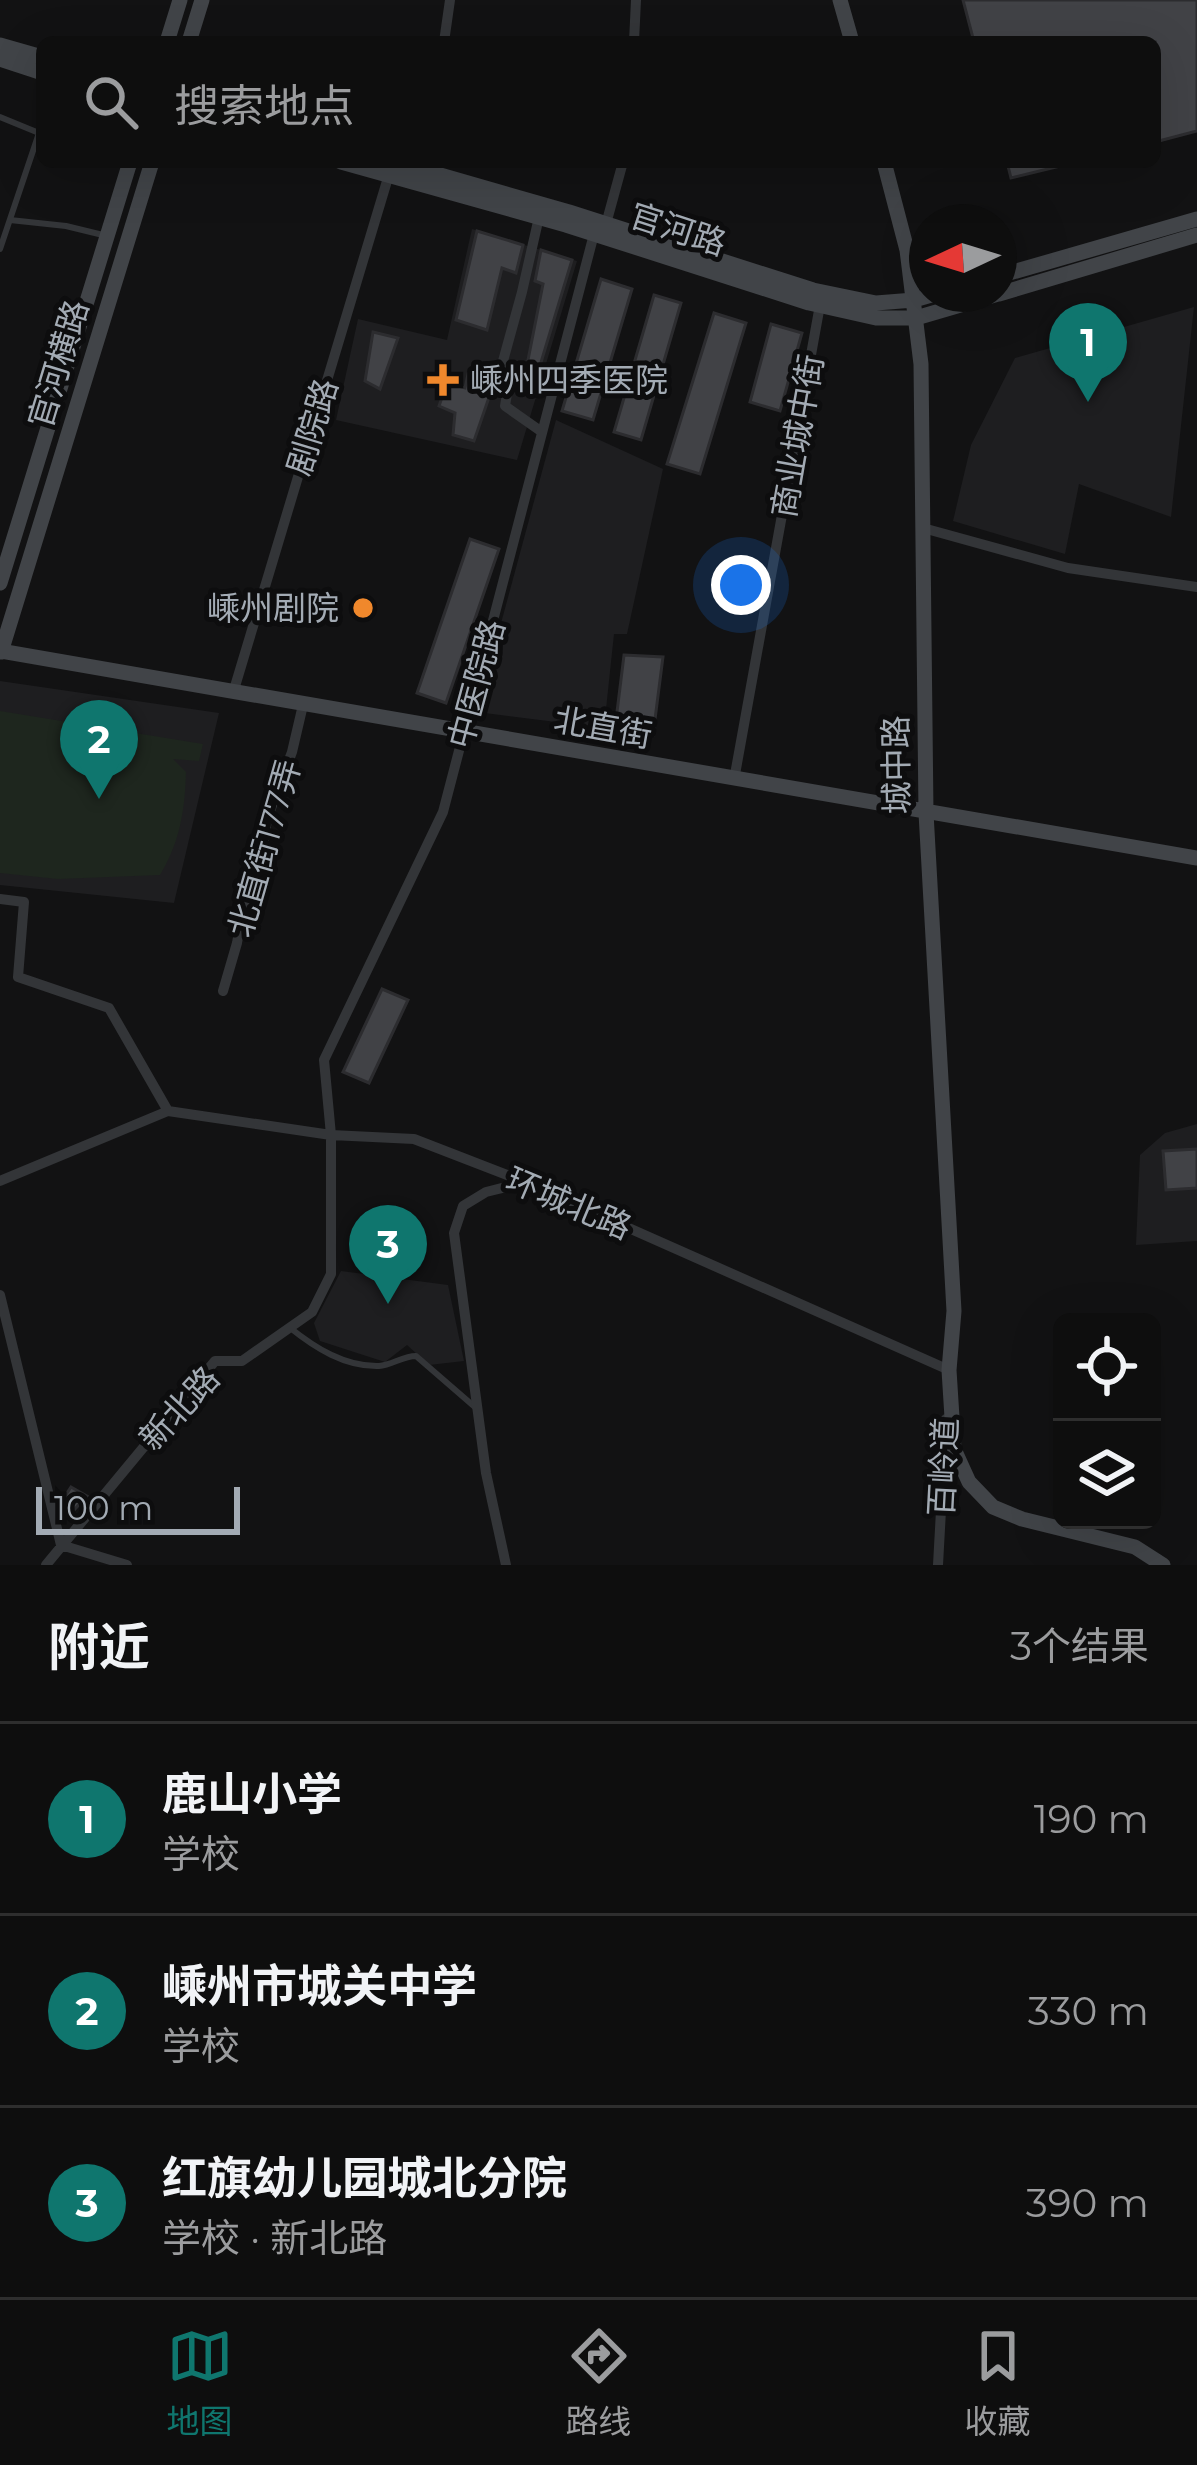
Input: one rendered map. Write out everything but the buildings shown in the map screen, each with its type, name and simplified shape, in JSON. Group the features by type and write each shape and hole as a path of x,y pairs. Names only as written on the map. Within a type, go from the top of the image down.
{"main road":[{"path":"169,36 180,0"},
{"path":"191,36 202,0"},
{"path":"840,0 849,36"},
{"path":"0,45 36,55"},
{"path":"0,59 36,71"},
{"name":"官河横路","path":"0,583 4,555 128,168"},
{"name":"官河横路","path":"0,652 150,168"},
{"name":"官河路","path":"398,168 539,218 600,229 820,305 876,318 916,318 936,312"},
{"name":"官河路","path":"399,168 813,290 876,303 909,300"},
{"name":"城中路","path":"886,168 909,264"},
{"path":"1017,270 1197,219"},
{"name":"官河路","path":"1017,288 1197,235"},
{"name":"城中路","path":"915,312 921,364 926,813 954,1311 949,1370 954,1450 969,1482 993,1507 1022,1520 1136,1547 1163,1565"},
{"name":"北直街","path":"0,652 1197,858"}],"street":[{"path":"445,36 450,0"},
{"path":"634,36 636,0"},
{"name":"剧院路","path":"232,693 391,168"},
{"name":"中医院路","path":"331,1135 324,1060 443,812 542,432 621,168"},
{"path":"539,218 502,361 511,370 505,406 542,432"},
{"name":"商业城中街","path":"734,780 820,305"},
{"path":"923,528 1068,568 1197,587"},
{"name":"北直街177弄","path":"223,991 302,705"},
{"path":"0,899 24,902 18,977 109,1008 168,1111 0,1181"},
{"name":"环城北路","path":"168,1111 331,1135 414,1139 525,1182 949,1370"},
{"name":"新北路","path":"46,1565 215,1361 242,1361 312,1312 331,1274 331,1135"},
{"path":"506,1565 486,1474 454,1233 463,1206 486,1192 525,1182"},
{"path":"0,1295 61,1545 127,1565"},
{"name":"百岭道","path":"938,1565 949,1370"}],"lane":[{"path":"0,117 36,132"},
{"path":"0,249 36,142"},
{"path":"10,220 107,236"},
{"path":"290,1328 329,1355 360,1364 383,1366 416,1356 477,1409"}],"shaded area":[{"name":"嵊州四季医院","path":"472,229 577,261 517,460 336,420 358,319 447,340"},
{"path":"1194,307 1171,517 1079,484 1065,554 953,521 971,445 1015,358"},
{"path":"556,420 663,469 627,634 614,634 604,728 477,712"},
{"path":"0,681 219,713 174,903 0,885"},
{"path":"0,711 203,744 199,761 173,759 186,772 184,799 177,838 160,875 58,879 0,873"},
{"path":"1197,1124 1197,1241 1136,1245 1140,1155 1165,1133"},
{"path":"341,1271 448,1285 464,1361 429,1365 407,1345 385,1362 320,1341 314,1323"}],"place":[{"name":"嵊州四季医院","path":"443,380"},
{"name":"鹿山小学","path":"1088,402"},
{"name":"嵊州剧院","path":"363,608"},
{"name":"嵊州市城关中学","path":"99,799"},
{"name":"红旗幼儿园城北分院","path":"388,1304"}]}
